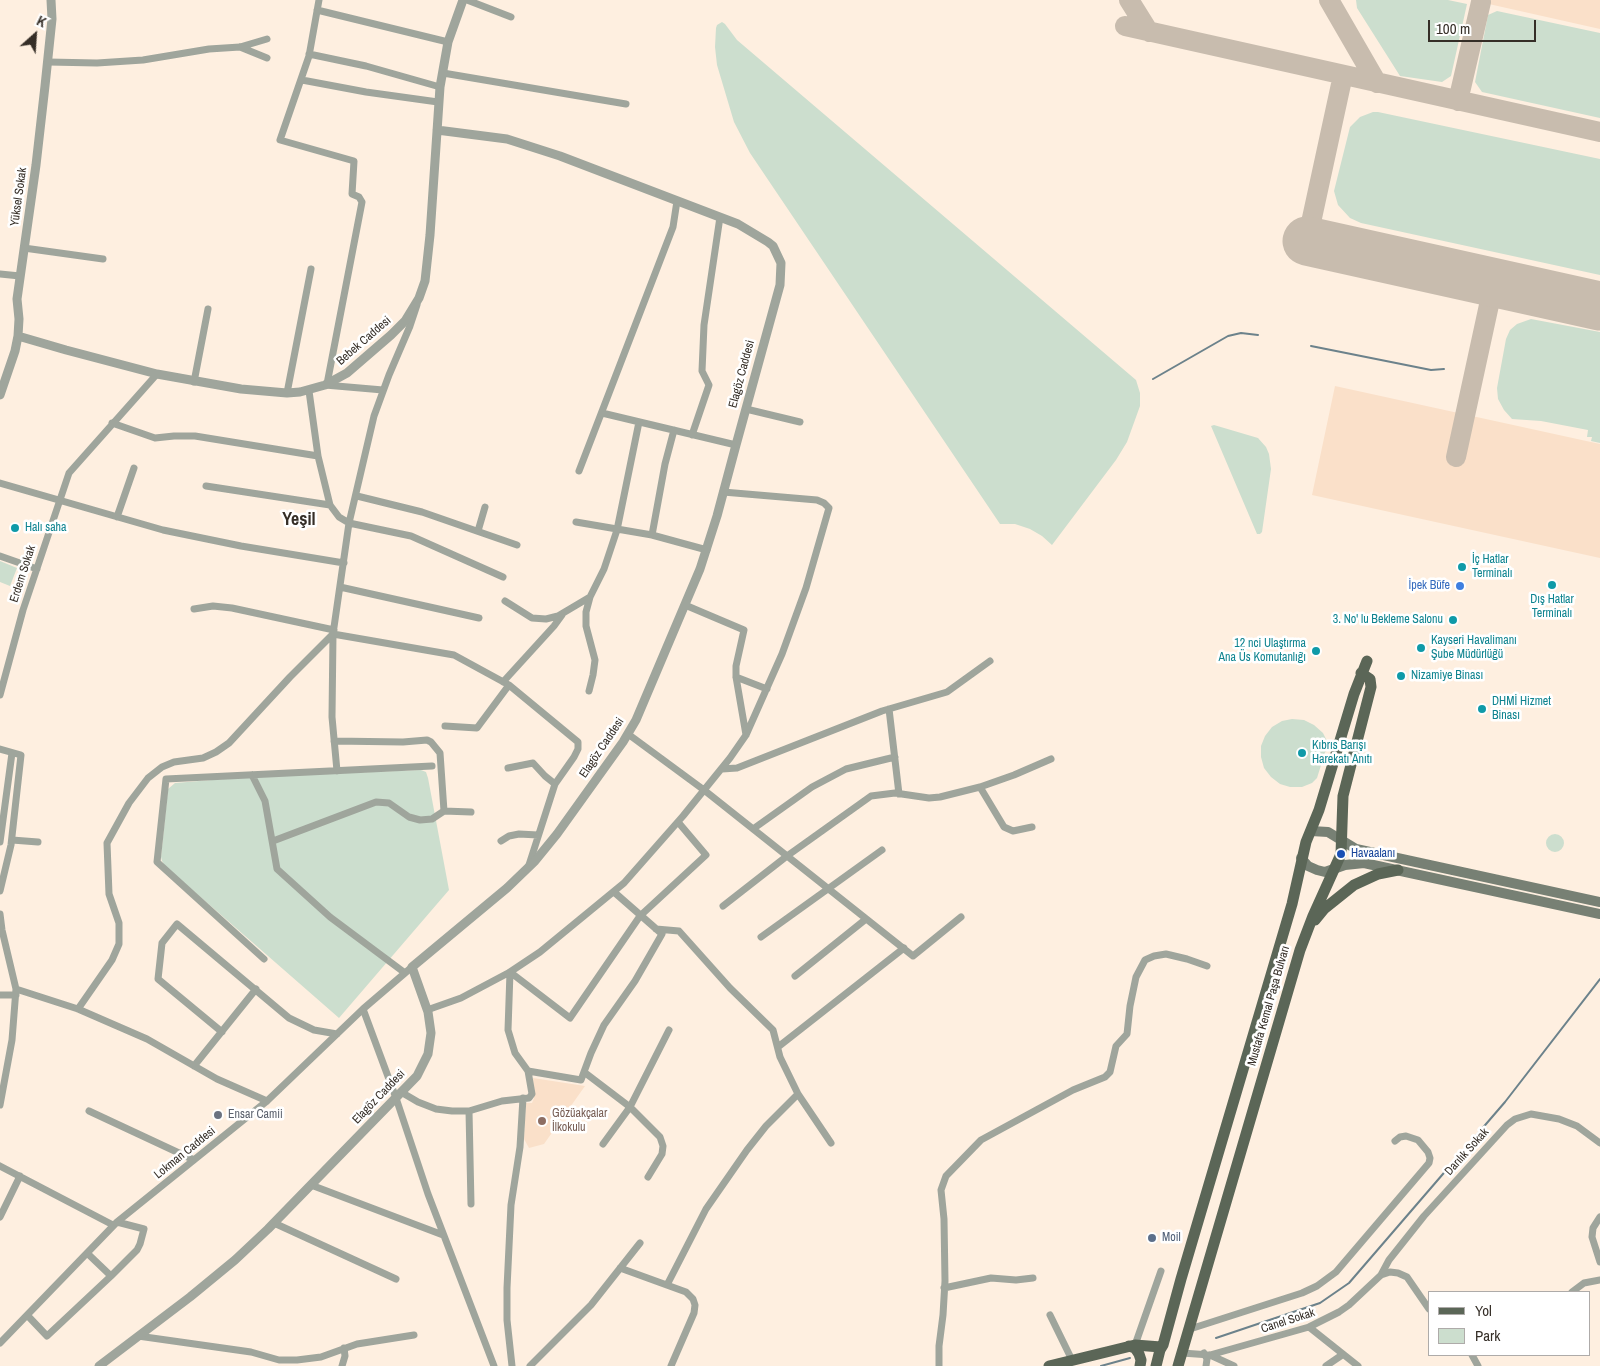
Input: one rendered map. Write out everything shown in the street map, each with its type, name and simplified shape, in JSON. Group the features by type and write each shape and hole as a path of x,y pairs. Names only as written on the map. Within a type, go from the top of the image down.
{"main road":[{"name":"Mustafa Kemal Paşa Bulvarı","path":"1156,1366 1292,904 1301,858 1321,804 1362,673 1368,661"},
{"name":"Mustafa Kemal Paşa Bulvarı","path":"1178,1366 1300,950 1341,854 1343,796 1371,687 1370,679 1362,673"},
{"path":"1311,831 1328,832 1356,849 1600,902"},
{"path":"1301,858 1308,866 1326,872 1345,865 1364,863 1600,914"},
{"path":"1307,932 1324,910 1354,885 1378,874 1398,870"},
{"path":"1049,1366 1132,1345 1162,1346 1169,1343 1180,1347 1182,1353"},
{"path":"1132,1345 1139,1354 1140,1366"}],"street":[{"name":"Yüksel Sokak","path":"0,395 15,351 18,336 19,318 16,298 36,165 52,19 51,0"},
{"path":"319,0 302,80 280,140 354,161 352,194 361,199 362,202 326,385 383,390"},
{"path":"465,0 511,17"},
{"name":"Bebek Caddesi","path":"18,336 157,374 242,389 287,393 309,391 326,385 346,373 398,328 419,298 425,281 440,87 448,42 465,0"},
{"path":"317,10 448,42"},
{"path":"48,62 120,62 165,57 209,48 240,47 267,39"},
{"path":"240,47 267,58"},
{"path":"309,54 366,66 440,87"},
{"path":"442,73 626,104"},
{"path":"302,80 438,102"},
{"name":"Elagöz Caddesi","path":"99,1366 213,1279 274,1223 417,1076 427,1058 431,1033 427,1010 409,970 500,894 528,868 557,834 636,720 706,550 780,285 781,263 776,251 768,242 738,224 560,156 507,139 436,130"},
{"path":"579,471 673,226 677,201"},
{"path":"692,434 709,384 702,371 704,325 720,217"},
{"path":"24,248 103,259"},
{"path":"287,393 311,269"},
{"path":"0,274 20,276"},
{"path":"337,771 332,717 334,632 349,523 374,416 410,326 419,298"},
{"path":"194,382 208,309"},
{"name":"Erdem Sokak","path":"0,695 23,610 69,473 157,374"},
{"path":"309,391 318,456 330,505 335,513 349,523 411,536 503,577"},
{"path":"746,409 800,422"},
{"path":"602,414 736,445"},
{"path":"589,691 594,675 595,660 586,626 586,612 590,597 604,569 617,530 639,422"},
{"path":"112,423 156,438 195,436 318,456"},
{"path":"652,535 665,464 674,430"},
{"path":"117,517 134,468"},
{"path":"0,483 163,530 344,564"},
{"path":"206,486 330,505"},
{"path":"427,1010 469,994 510,972 540,952 614,892 678,822 722,769 746,735 782,654 806,588 829,508 817,500 723,492"},
{"path":"356,496 422,512 517,545"},
{"path":"478,531 485,507"},
{"path":"576,522 652,535 706,550"},
{"path":"0,556 37,569"},
{"path":"340,587 479,618"},
{"path":"505,601 528,616 536,619 550,619 590,597"},
{"path":"684,605 744,630 736,666 736,677 746,735"},
{"path":"194,609 213,606 232,608 334,632 454,655 506,684 578,742 578,749 574,757 555,784 528,868"},
{"path":"445,726 477,728 506,684 563,613"},
{"path":"78,1009 112,960 119,944 119,923 109,894 107,844 129,803 148,778 162,767 174,762 203,758 230,743 334,632"},
{"path":"722,769 736,768 889,709 947,692 990,662"},
{"path":"736,677 767,689"},
{"path":"889,709 899,794"},
{"path":"628,734 704,790 913,956 961,918"},
{"path":"334,741 403,742 427,740 431,742 440,753 444,811"},
{"path":"0,749 21,755 12,840 0,892"},
{"path":"0,842 12,753"},
{"path":"753,829 812,787 846,769 895,757"},
{"path":"722,906 787,856 871,796 899,794 934,798 980,787 1050,759"},
{"path":"508,768 533,763 544,776 555,784"},
{"path":"264,959 157,862 166,779 432,766"},
{"path":"252,775 265,801 277,869 330,917 409,970"},
{"path":"980,787 1004,827 1013,830 1032,827"},
{"path":"273,841 376,802 389,803 409,817 420,820 432,818 444,811 471,812"},
{"path":"510,972 570,1018 640,916 706,855 678,822"},
{"path":"501,841 519,834 538,835"},
{"path":"12,840 38,842"},
{"path":"761,937 882,850"},
{"path":"528,1071 582,1080 604,1025 635,981 662,934 614,892"},
{"path":"0,914 1,930 16,992 12,1040 0,1104"},
{"path":"795,976 866,919"},
{"path":"222,1032 158,979 162,943 177,924 289,1018 314,1030 337,1034"},
{"path":"656,929 679,931 730,988 773,1030 780,1057 798,1094 831,1143"},
{"path":"778,1048 904,948"},
{"path":"939,1366 944,1288 944,1219 941,1190 948,1172 976,1144 986,1137 1073,1090 1105,1077 1110,1072 1116,1046 1127,1034 1136,977 1145,960 1166,954 1187,958 1206,966"},
{"name":"Lokman Caddesi","path":"0,1343 115,1224 267,1102 363,1009 409,970"},
{"path":"398,1095 436,1109 452,1111 469,1110 502,1101 529,1098 532,1094 528,1071 515,1053 508,1030 510,972"},
{"path":"194,1066 256,989"},
{"path":"0,996 16,992 78,1009 147,1039 194,1066 267,1102"},
{"path":"363,1009 398,1095 443,1235 494,1366"},
{"path":"603,1144 630,1106 669,1030"},
{"path":"584,1072 630,1106 660,1137 663,1143 662,1154 648,1177"},
{"path":"667,1285 706,1209 766,1126 798,1094"},
{"path":"512,1366 507,1320 507,1279 511,1206 520,1147 523,1098"},
{"path":"469,1110 471,1204"},
{"path":"88,1111 194,1160"},
{"name":"Darılık Sokak","path":"1381,1275 1389,1260 1424,1216 1507,1125 1515,1119 1531,1114 1559,1119 1577,1126 1600,1143"},
{"path":"1190,1329 1302,1293 1317,1286 1336,1272 1429,1163 1428,1152 1418,1140 1406,1136 1400,1137 1395,1141"},
{"path":"0,1166 115,1224 144,1230 137,1250 47,1336 27,1315"},
{"path":"0,1217 20,1176"},
{"path":"311,1185 443,1235"},
{"path":"1600,1217 1593,1228 1592,1237 1600,1262"},
{"path":"274,1223 396,1278"},
{"path":"530,1366 590,1305 640,1243"},
{"path":"87,1253 111,1276"},
{"path":"620,1268 667,1285 688,1294 693,1299 695,1305 694,1313 671,1366"},
{"path":"1132,1345 1161,1272"},
{"path":"1381,1275 1394,1272 1407,1277 1428,1308"},
{"name":"Canel Sokak","path":"1182,1353 1207,1354 1236,1349 1309,1327 1329,1318 1349,1305 1381,1275"},
{"path":"944,1288 992,1278 1016,1280 1033,1278"},
{"path":"1573,1291 1584,1283 1600,1280"},
{"path":"1050,1315 1072,1360"},
{"path":"1309,1327 1358,1366"},
{"path":"138,1336 251,1352 270,1358 289,1360 313,1359 366,1342 414,1335"},
{"path":"342,1366 345,1356 344,1348"},
{"path":"1234,1366 1231,1361 1231,1355 1236,1349"},
{"path":"1206,1366 1207,1354 1234,1366"},
{"path":"1326,1366 1342,1355"}],"shaded area":[{"path":"1471,0 1600,0 1600,29"},
{"path":"1335,386 1600,444 1600,558 1312,495"},
{"name":"Gözüakçalar İlkokulu","path":"533,1078 585,1086 544,1144 529,1148 524,1139 526,1103 532,1103 534,1098"}],"green space":[{"path":"1356,0 1448,0 1467,4 1451,76 1442,82 1400,76 1357,8"},
{"path":"1497,11 1600,33 1600,118 1482,92 1475,82 1488,15"},
{"path":"722,22 737,40 1136,380 1140,393 1140,406 1127,442 1116,460 1052,545 1030,529 1015,524 1000,524 750,153 734,122 717,65 715,47 716,28"},
{"path":"1373,112 1600,159 1600,275 1361,223 1350,218 1338,205 1334,191 1350,127 1360,117"},
{"path":"1531,319 1600,332 1600,443 1591,441 1592,437 1587,437 1588,430 1541,421 1512,419 1504,410 1498,399 1497,388 1506,339 1510,330 1517,324"},
{"path":"1214,425 1258,438 1269,454 1271,469 1262,532 1260,534 1257,534 1211,426"},
{"path":"0,561 17,568 10,586 0,582"},
{"path":"1292,719 1304,720 1314,725 1323,733 1328,743 1317,778 1312,783 1302,787 1290,787 1280,784 1264,768 1261,757 1261,746 1265,736 1272,727 1282,721"},
{"path":"421,770 426,772 428,778 449,890 339,1018 165,866 162,861 168,789 175,783 248,777"},
{"path":"1555,834 1561,837 1564,843 1561,849 1555,852 1549,849 1546,843 1549,837"}],"waterway":[{"path":"1153,379 1228,336 1241,333 1258,335"},
{"path":"1311,346 1431,370 1444,369"},
{"path":"1216,1338 1320,1303 1349,1283 1505,1102 1600,979"},
{"path":"1101,1366 1130,1358"}],"taxiway":[{"path":"1129,0 1149,32"},
{"path":"1329,0 1377,83"},
{"path":"1458,101 1481,2"},
{"path":"1125,26 1600,132"},
{"path":"1307,241 1343,75"},
{"path":"1456,457 1494,282"}],"runway":[{"path":"1307,241 1600,306"}],"place":[{"name":"Halı saha","path":"15,528"},
{"name":"İç Hatlar Terminalı","path":"1462,567"},
{"name":"Dış Hatlar Terminalı","path":"1552,585"},
{"name":"İpek Büfe","path":"1460,586"},
{"name":"3. No' lu Bekleme Salonu","path":"1453,620"},
{"name":"Kayseri Havalimanı Şube Müdürlüğü","path":"1421,648"},
{"name":"12 nci Ulaştırma Ana Üs Komutanlığı","path":"1316,651"},
{"name":"Nizamiye Binası","path":"1401,676"},
{"name":"DHMİ Hizmet Binası","path":"1482,709"},
{"name":"Kıbrıs Barışı Harekatı Anıtı","path":"1302,753"},
{"name":"Havaalanı","path":"1341,854"},
{"name":"Ensar Camii","path":"218,1115"},
{"name":"Gözüakçalar İlkokulu","path":"542,1121"},
{"name":"Moil","path":"1152,1238"}],"district":[{"name":"Yeşil","path":"299,520"}]}
